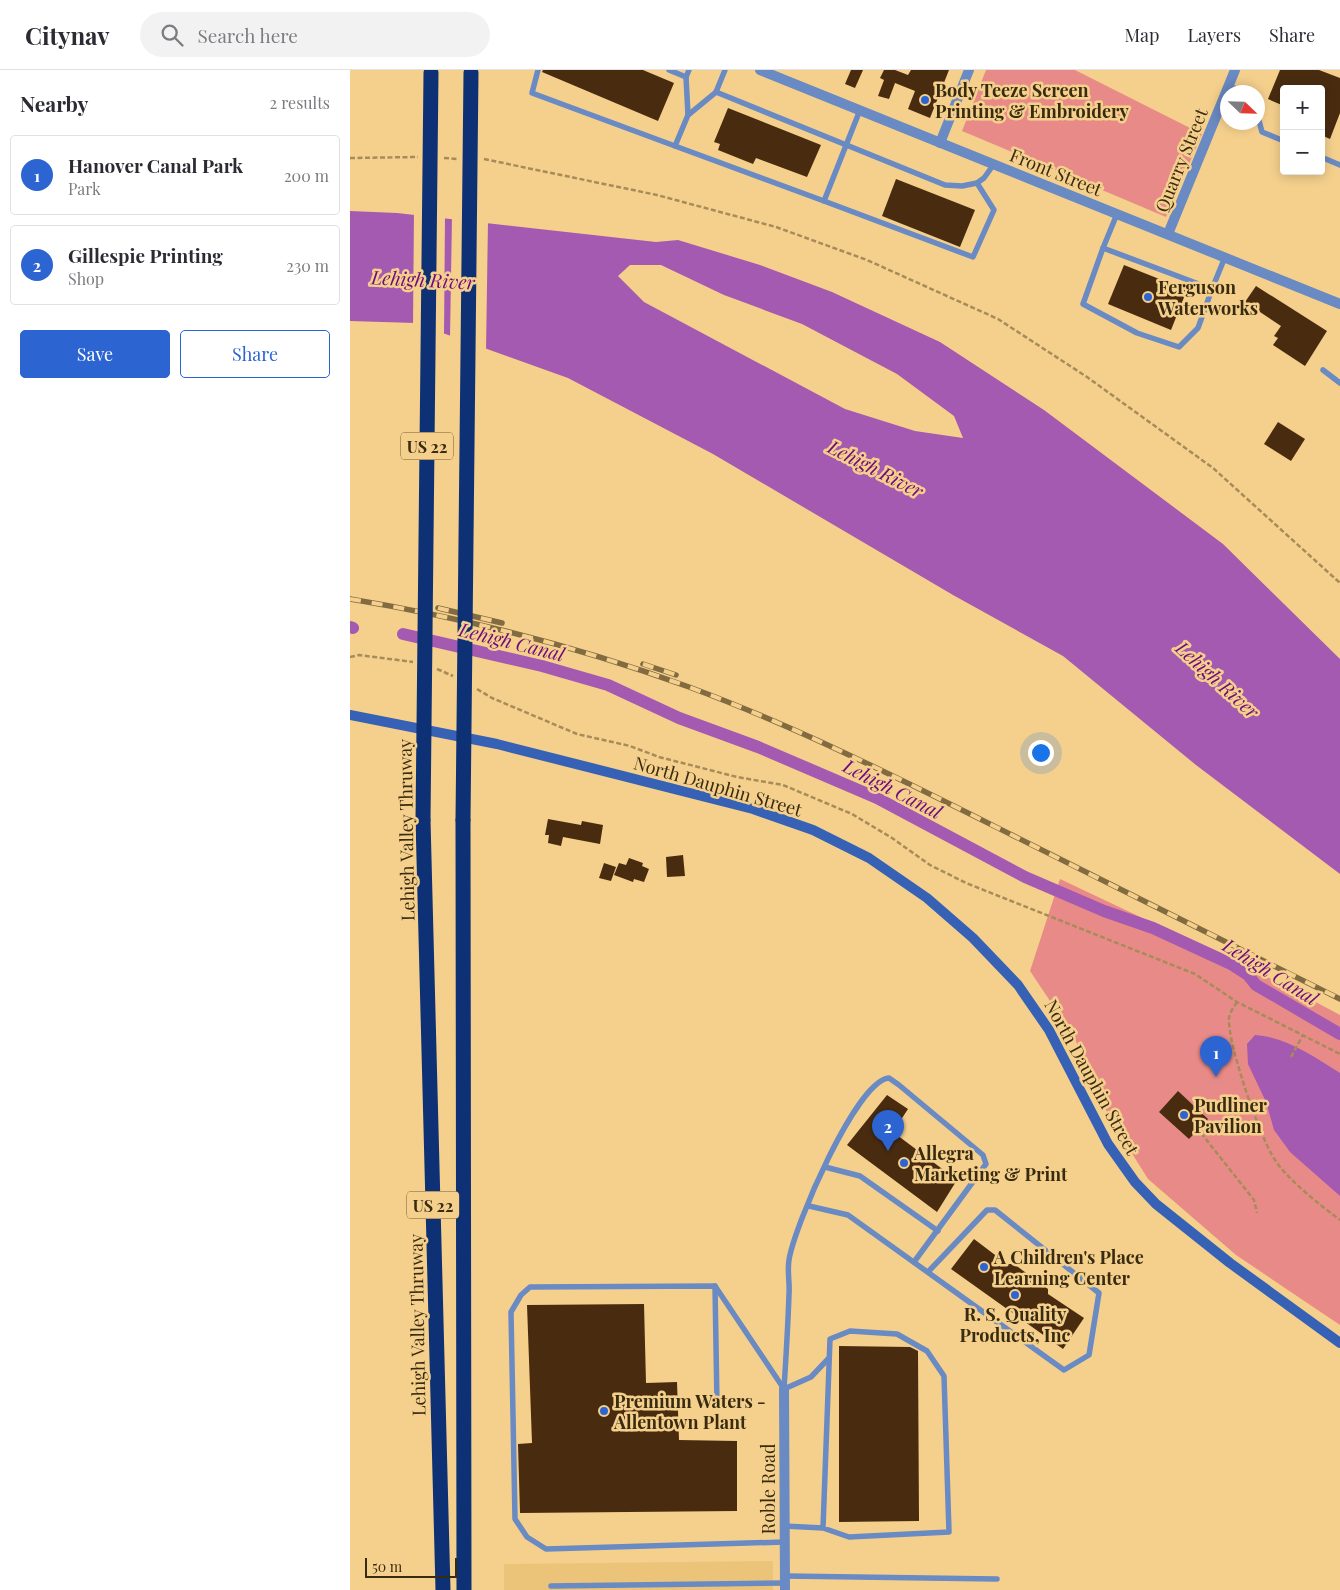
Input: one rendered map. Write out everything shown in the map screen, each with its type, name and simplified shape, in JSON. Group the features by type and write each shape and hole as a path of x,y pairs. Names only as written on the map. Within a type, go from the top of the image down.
{"highway":[{"name":"Lehigh Valley Thruway","path":"431,71 423,820 443,1590"},
{"name":"US 22","path":"464,1590 463,820 471,71"}],"street":[{"name":"Front Street","path":"760,70 1340,304"},
{"path":"940,143 969,70"},
{"name":"Quarry Street","path":"1229,85 1235,70"},
{"name":"Quarry Street","path":"1168,234 1220,108"},
{"name":"North Dauphin Street","path":"350,715 497,744 753,809 813,830 869,858 920,893 960,926 1018,985 1050,1030 1108,1144 1135,1182 1156,1204 1230,1263 1340,1343"},
{"name":"Roble Road","path":"784,1389 785,1583"}],"lane":[{"path":"538,70 532,93 973,257 994,210 977,183"},
{"path":"668,70 686,77"},
{"path":"675,146 688,115 686,77 689,70"},
{"path":"688,115 716,92 725,70"},
{"path":"716,92 945,185 962,186 977,183 984,178 994,164"},
{"path":"824,201 860,110"},
{"path":"1261,130 1262,132 1280,139"},
{"path":"1325,158 1340,164"},
{"path":"1117,214 1083,304 1137,333 1179,346 1198,328 1225,257"},
{"path":"1103,248 1212,288"},
{"path":"1323,370 1340,383"},
{"path":"784,1389 789,1260 808,1206 849,1117 864,1096 883,1078 889,1078 983,1155 986,1164 914,1262"},
{"path":"825,1167 860,1176 938,1231"},
{"path":"808,1206 848,1215 1064,1370 1089,1355 1099,1292 994,1210 986,1210 928,1272"},
{"path":"715,1286 784,1389"},
{"path":"715,1286 717,1405"},
{"path":"715,1286 530,1287 521,1295 511,1312 515,1519 527,1537 546,1549 784,1542"},
{"path":"784,1526 823,1528 849,1537 949,1532 944,1376 927,1351 897,1334 850,1331 830,1339 823,1528"},
{"path":"784,1389 811,1377 828,1359"},
{"path":"550,1586 997,1579"}],"path":[{"path":"350,158 418,158"},
{"path":"438,158 466,159"},
{"path":"476,159 657,195 776,227 867,260 998,319 1088,377 1213,468 1340,583"},
{"path":"1340,1054 1237,1002 1228,1017 1233,1045 1256,1122 1275,1161 1315,1201 1340,1220"},
{"path":"1291,1057 1303,1035"},
{"path":"1201,1133 1254,1200 1257,1213"}],"shaded area":[{"path":"986,70 1075,70 1202,134 1166,217 962,131"},
{"path":"1060,879 1280,983 1340,1015 1340,1325 1236,1255 1148,1179 1109,1117 1074,1037 1030,971"},
{"path":"773,1561 773,1590 504,1590 504,1564"}],"water":[{"name":"Lehigh River","path":"350,211 397,213 656,242 678,240 760,265 832,292 940,342 1044,410 1223,544 1340,659 1340,874 1196,765 1063,656 953,595 713,454 568,378 415,323 350,321","holes":["630,265 661,265 724,295 802,324 897,374 954,416 963,438 915,431 845,409 644,302 618,276"]},
{"path":"1255,1035 1289,1044 1310,1054 1340,1073 1340,1196 1290,1152 1274,1130 1266,1102 1248,1064 1247,1044"}],"pier":[{"path":"414,212 445,216 444,336 413,325"},
{"path":"452,216 488,220 486,351 450,338"}],"building":[{"path":"543,70 643,70 674,83 658,121 542,72"},
{"path":"851,70 863,70 855,88 845,84"},
{"name":"Body Teeze Screen Printing & Embroidery","path":"884,70 895,70 908,75 911,70 949,70 930,118 908,109 915,91 895,83 889,99 878,96 884,80 880,78"},
{"path":"1280,70 1319,70 1340,78 1340,113 1330,139 1325,137 1325,85 1280,85 1280,104 1268,99"},
{"path":"728,108 821,145 807,177 756,158 753,164 718,150 720,144 714,142"},
{"path":"896,179 975,210 960,247 882,216"},
{"name":"Ferguson Waterworks","path":"1124,265 1187,290 1171,330 1108,304"},
{"path":"1256,286 1327,331 1305,366 1273,345 1278,338 1274,336 1281,326 1245,302"},
{"path":"1278,422 1305,439 1291,461 1264,444"},
{"path":"548,819 581,825 582,821 603,825 600,844 563,837 561,846 548,843 549,835 545,835"},
{"path":"683,855 685,876 667,877 666,857"},
{"path":"629,858 643,863 642,866 649,869 644,882 634,879 633,882 614,875 619,863 626,865"},
{"path":"604,863 616,867 611,881 599,878"},
{"name":"Pudliner Pavilion","path":"1178,1091 1208,1119 1189,1139 1159,1112"},
{"path":"887,1095 908,1109 893,1132 957,1180 937,1212 847,1145"},
{"path":"974,1239 1007,1264 1014,1264 1048,1289 1048,1294 1084,1318 1063,1349 951,1269"},
{"name":"Premium Waters - Allentown Plant","path":"644,1304 646,1383 677,1382 679,1440 737,1441 737,1511 520,1513 518,1444 532,1443 527,1305"},
{"path":"839,1346 910,1347 918,1351 919,1521 839,1522"}],"waterway":[{"name":"Lehigh Canal","path":"403,634 542,666 608,685 679,718 758,747 877,798 1025,877 1104,911 1153,928 1231,964 1248,975 1256,985 1340,1034"}],"railway":[{"path":"350,599 436,615 521,635 606,659 730,703 812,738 892,776 1340,999"},
{"path":"438,608 502,623"},
{"path":"643,664 676,675"}],"place":[{"name":"Body Teeze Screen Printing & Embroidery","path":"925,100"},
{"name":"Ferguson Waterworks","path":"1148,297"},
{"name":"Hanover Canal Park","path":"1216,1077"},
{"name":"Pudliner Pavilion","path":"1184,1115"},
{"name":"Gillespie Printing","path":"888,1151"},
{"name":"Allegra Marketing & Print","path":"904,1163"},
{"name":"A Children's Place Learning Center","path":"984,1267"},
{"name":"R. S. Quality Products, Inc","path":"1015,1295"},
{"name":"Premium Waters - Allentown Plant","path":"604,1411"}]}
